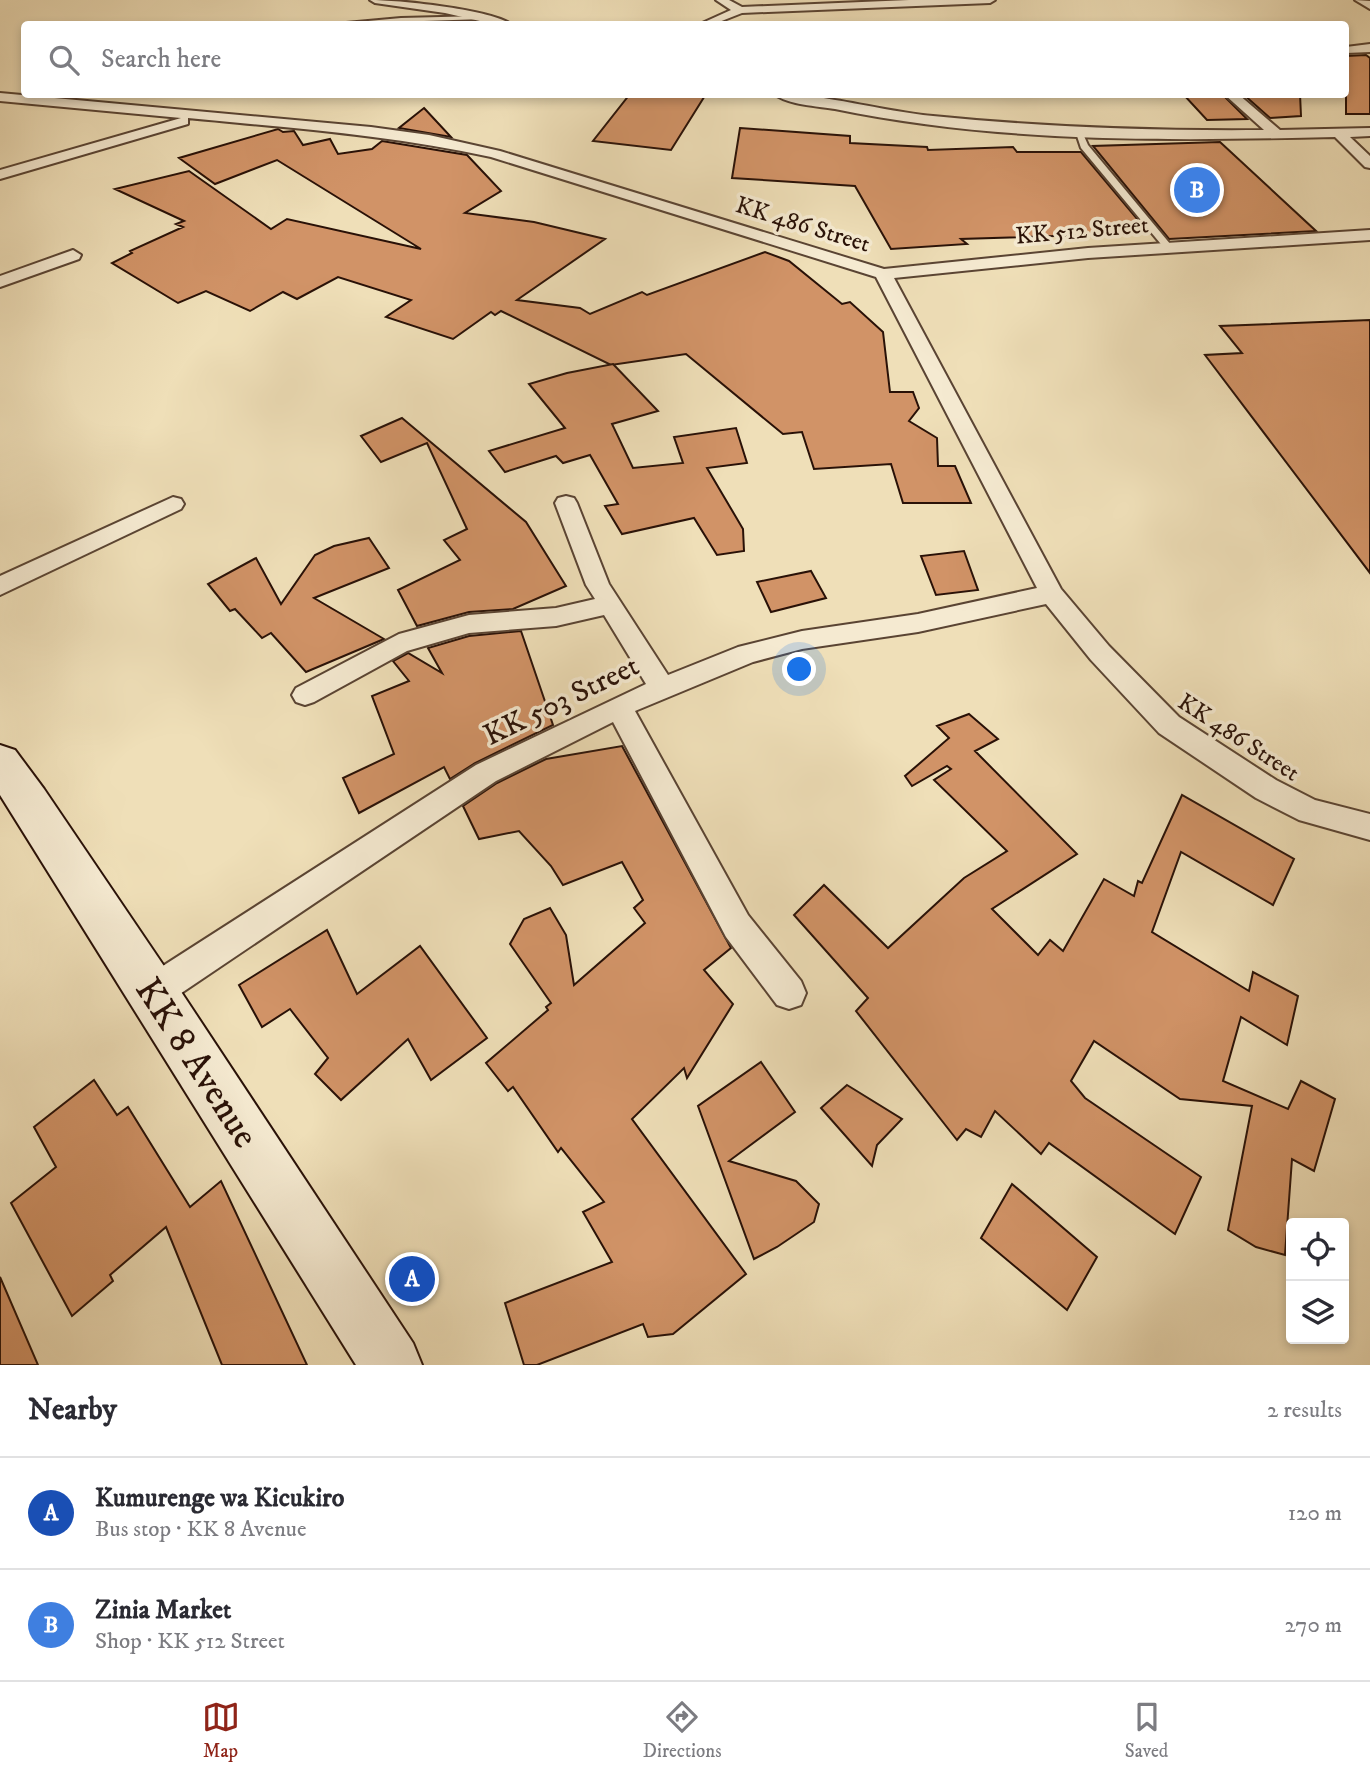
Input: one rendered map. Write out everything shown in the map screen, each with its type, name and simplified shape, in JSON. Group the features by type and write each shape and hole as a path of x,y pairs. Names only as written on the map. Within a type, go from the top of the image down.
{"main road":[{"name":"KK 8 Avenue","path":"0,762 153,992 391,1365"}],"street":[{"path":"375,0 445,10 491,21"},
{"path":"721,0 740,10"},
{"path":"712,21 740,10 857,10 990,0"},
{"path":"1360,0 1370,6"},
{"path":"1349,50 1370,48"},
{"name":"KK 486 Street","path":"0,97 371,131 429,139 495,154 883,274 1052,594 1100,653 1169,725 1266,789 1309,811 1370,827"},
{"path":"801,98 897,116 988,126 1077,130 1370,132"},
{"path":"1235,98 1276,133"},
{"path":"0,175 202,115"},
{"path":"1339,132 1370,164"},
{"name":"KK 512 Street","path":"883,274 1168,247 1370,235"},
{"path":"0,282 73,255"},
{"path":"566,503 598,585 662,688"},
{"path":"0,586 173,504"},
{"name":"KK 503 Street","path":"153,992 486,773 619,707 747,654 803,640 918,623 1052,594"},
{"path":"305,695 399,644 468,624 556,617 610,606"},
{"path":"619,707 737,926 789,993"}],"lane":[{"path":"385,21 481,19"},
{"path":"1077,130 1084,146 1168,247"}],"building":[{"path":"1366,55 1370,58 1370,114 1346,114 1346,98 1349,98 1349,56"},
{"path":"627,98 704,98 671,150 593,141"},
{"path":"1187,98 1226,98 1247,119 1207,120"},
{"path":"1248,98 1300,98 1301,116 1270,118"},
{"path":"424,108 451,137 399,128"},
{"path":"740,128 850,136 850,143 927,147 928,150 1013,147 1017,152 1081,152 1149,233 961,239 967,244 891,249 855,186 732,178"},
{"path":"278,129 283,132 294,131 303,145 330,139 338,154 372,149 382,141 467,155 501,191 465,213 534,222 605,239 517,300 580,308 590,314 642,292 647,295 765,252 789,261 842,304 850,302 883,332 890,392 913,392 919,408 909,421 937,438 938,466 955,466 971,503 903,503 891,464 814,469 802,432 783,434 686,354 611,365 501,311 495,315 491,312 453,339 386,317 411,300 338,277 297,299 283,292 250,311 206,291 178,303 112,263 132,253 130,251 183,227 176,224 184,221 115,189 189,171 271,229 287,219 421,249 277,160 215,184 179,158"},
{"path":"1220,142 1316,231 1169,239 1093,146"},
{"path":"1370,320 1370,573 1205,355 1242,353 1220,326"},
{"path":"613,364 658,411 612,424 633,468 683,463 674,437 736,428 747,463 707,468 743,529 744,551 717,555 694,518 622,534 605,506 618,504 590,455 563,463 556,456 505,472 489,451 565,428 529,384"},
{"path":"402,418 526,522 566,586 513,609 469,612 417,626 398,590 460,560 444,540 467,529 427,443 381,462 361,436"},
{"path":"369,538 389,568 314,598 384,639 306,672 271,633 262,638 235,609 230,611 208,584 256,558 281,604 315,555 334,546"},
{"path":"964,551 978,590 936,595 921,556"},
{"path":"811,571 826,598 771,612 757,582"},
{"path":"521,631 553,725 475,763 450,779 444,767 359,813 343,778 394,754 372,696 409,681 393,661 408,653 442,673 428,648 469,636"},
{"path":"969,714 998,739 975,751 1077,854 992,909 1038,955 1050,940 1063,951 1104,879 1134,896 1138,881 1142,883 1182,795 1294,859 1273,905 1181,852 1152,932 1249,991 1253,972 1298,996 1287,1045 1241,1017 1223,1081 1288,1109 1301,1081 1335,1099 1314,1171 1292,1159 1285,1255 1256,1247 1228,1230 1252,1106 1180,1099 1094,1041 1071,1081 1085,1098 1201,1177 1175,1234 1049,1143 1041,1154 995,1111 981,1137 966,1129 957,1140 856,1011 868,998 794,915 824,885 888,948 964,878 1007,851 934,780 951,769 947,766 912,786 905,776 949,738 937,726"},
{"path":"622,746 731,948 704,970 733,1004 687,1078 684,1068 632,1119 746,1274 673,1334 648,1337 643,1324 537,1365 524,1365 505,1303 612,1262 583,1212 604,1202 561,1148 558,1152 513,1087 508,1091 486,1063 548,1010 546,1007 551,1003 510,944 524,919 550,908 566,935 574,985 645,923 634,908 643,900 622,862 563,885 551,866 519,831 479,839 463,806 497,783 546,759"},
{"path":"327,930 357,994 420,946 487,1038 431,1080 408,1039 341,1100 315,1074 328,1058 290,1009 262,1027 239,985"},
{"path":"761,1062 795,1112 729,1161 796,1181 819,1204 814,1222 754,1259 698,1106"},
{"path":"94,1080 117,1115 128,1107 190,1207 221,1181 307,1365 222,1365 166,1227 110,1275 113,1281 72,1316 11,1203 56,1167 34,1127"},
{"path":"847,1085 902,1119 877,1145 872,1166 821,1108"},
{"path":"1012,1184 1097,1257 1067,1310 981,1238"},
{"path":"0,1277 38,1365 0,1365"}],"place":[{"name":"Zinia Market","path":"1197,190"},
{"name":"Kumurenge wa Kicukiro","path":"412,1279"}]}
